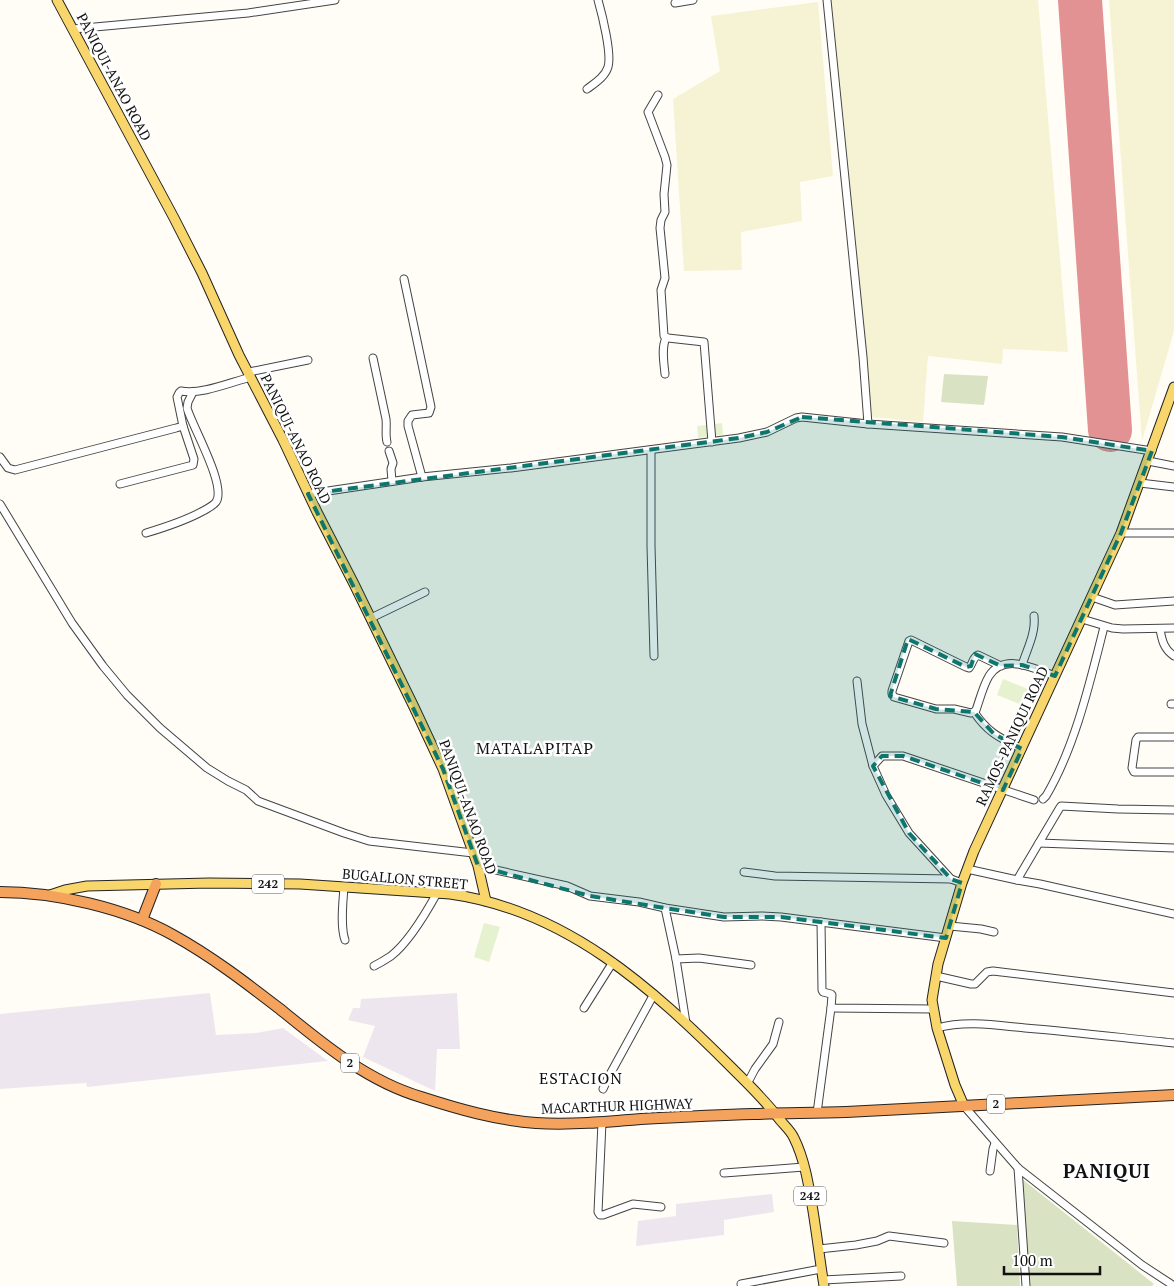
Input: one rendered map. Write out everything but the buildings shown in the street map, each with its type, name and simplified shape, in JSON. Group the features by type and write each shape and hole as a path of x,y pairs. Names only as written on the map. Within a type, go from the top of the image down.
{"highway":[{"path":"142,920 156,884"},
{"name":"MACARTHUR HIGHWAY","path":"0,892 50,896 86,903 142,920 172,934 210,956 340,1057 370,1076 396,1088 433,1101 484,1115 534,1122 602,1122 1174,1095"}],"main road":[{"name":"PANIQUI-ANAO ROAD","path":"57,0 202,273 240,355 371,618 443,769 478,866 486,901"},
{"name":"RAMOS-PANIQUI ROAD","path":"964,1106 955,1085 937,1028 932,1000 936,976 962,883 988,821 1121,533 1174,387"},
{"name":"BUGALLON STREET","path":"50,896 78,887 254,883 437,893 464,896 513,909 571,936 613,962 654,994 686,1023 775,1113"},
{"name":"242","path":"775,1113 794,1138 804,1167 819,1249 823,1283"}],"street":[{"path":"73,29 248,13 335,0"},
{"path":"587,89 602,78 610,60 598,0"},
{"path":"674,3 693,0"},
{"path":"827,0 868,424"},
{"path":"658,95 648,110 648,114 667,165 664,194 665,212 660,228 665,278 661,292 664,336 666,338 663,346 665,374"},
{"path":"404,279 431,407 429,413 412,415 408,421 422,477"},
{"path":"666,338 704,342 712,442"},
{"path":"372,358 386,419 385,435 387,442"},
{"path":"120,484 192,465 194,459 183,426 177,397 181,391 194,392 250,374 308,360"},
{"path":"146,533 191,518 216,502 218,492 216,482 205,448 187,408 194,392"},
{"path":"308,494 422,477 495,470 712,442 767,432 802,417 868,424 1062,437 1152,451"},
{"path":"0,458 8,468 15,470 183,426"},
{"path":"651,450 654,656"},
{"path":"389,451 393,463 391,469 392,481"},
{"path":"1148,461 1174,466"},
{"path":"1140,483 1174,487"},
{"path":"0,504 67,615 103,666 127,695 160,728 207,768 246,790 258,800 344,833 369,840 473,853"},
{"path":"1121,533 1174,534"},
{"path":"371,618 425,592"},
{"path":"1092,597 1115,605 1174,601"},
{"path":"1022,665 1034,631 1034,616"},
{"path":"1082,619 1104,627 1123,629 1174,628"},
{"path":"1043,799 1059,773 1083,707 1104,627"},
{"path":"1160,629 1162,644 1174,656"},
{"path":"974,712 936,709 894,697 892,691 907,642 911,640 969,668 974,657 978,655 1001,666"},
{"path":"974,712 990,675 1001,666 1010,663 1022,665 1055,676"},
{"path":"857,681 862,724 873,766 886,795 909,833 951,879"},
{"path":"974,712 984,725 1000,739 1022,748"},
{"path":"1174,737 1138,737 1132,768 1134,772 1174,772"},
{"path":"873,766 882,756 903,756 1034,800"},
{"path":"1017,880 1062,806 1118,810 1174,810"},
{"path":"1039,842 1174,848"},
{"path":"478,866 567,886 590,896 639,902 665,908 724,916 762,916 821,922 946,938"},
{"path":"967,869 1174,914"},
{"path":"744,872 775,876 951,879 962,883"},
{"path":"344,887 343,922 346,940"},
{"path":"374,966 393,955 423,917 437,893"},
{"path":"665,908 676,959 686,1023"},
{"path":"817,1113 832,995 822,990 821,922"},
{"path":"950,926 994,932"},
{"path":"676,959 699,958 751,965"},
{"path":"584,1008 613,962"},
{"path":"936,976 975,984 987,972 993,971 1174,993"},
{"path":"603,1089 654,994"},
{"path":"831,1008 933,1009"},
{"path":"747,1084 773,1044 779,1022"},
{"path":"937,1028 953,1024 971,1023 1174,1043"},
{"path":"964,1106 1018,1168 1142,1266 1174,1286"},
{"path":"602,1122 598,1212 600,1215 634,1204 661,1207"},
{"path":"990,1171 995,1143"},
{"path":"724,1173 804,1167"},
{"path":"1018,1168 1026,1286"},
{"path":"819,1249 856,1245 877,1241 889,1236 944,1243"},
{"path":"741,1284 822,1270"},
{"path":"823,1283 901,1276"}],"highlighted area":[{"path":"802,417 1062,437 1152,451 1121,533 1055,676 1022,665 1001,666 975,654 971,666 966,667 908,639 890,696 936,709 974,712 994,734 1022,749 1003,790 903,756 882,756 873,766 909,833 951,879 962,883 946,938 781,917 724,917 665,908 590,896 478,866 443,769 308,494 739,438 767,432"}],"shaded area":[{"path":"831,0 1038,0 1068,352 1003,349 1002,364 928,356 923,422 871,417"},
{"path":"1109,0 1174,0 1174,331 1142,441"},
{"path":"818,2 833,176 800,182 802,221 741,232 742,270 684,271 673,99 720,71 711,16"},
{"path":"210,993 216,1035 256,1033 283,1028 328,1061 87,1087 86,1083 0,1089 0,1014"},
{"path":"457,993 460,1049 437,1049 435,1091 363,1057 375,1026 348,1020 353,1008 360,1008 361,999"},
{"path":"772,1194 774,1212 724,1220 724,1235 636,1246 638,1221 676,1216 676,1204"}],"green space":[{"path":"944,374 988,376 984,405 941,402"},
{"path":"722,423 723,435 698,438 697,426"},
{"path":"1003,679 1028,689 1022,705 997,695"},
{"path":"484,923 500,927 489,962 474,957"},
{"path":"1022,1179 1154,1284 1152,1286 1030,1286"},
{"path":"952,1221 1017,1225 1020,1286 957,1286"}],"runway":[{"path":"1080,0 1110,430"}],"district":[{"name":"MATALAPITAP","path":"535,748"},
{"name":"ESTACION","path":"581,1078"},
{"name":"PANIQUI","path":"1107,1171"}]}
